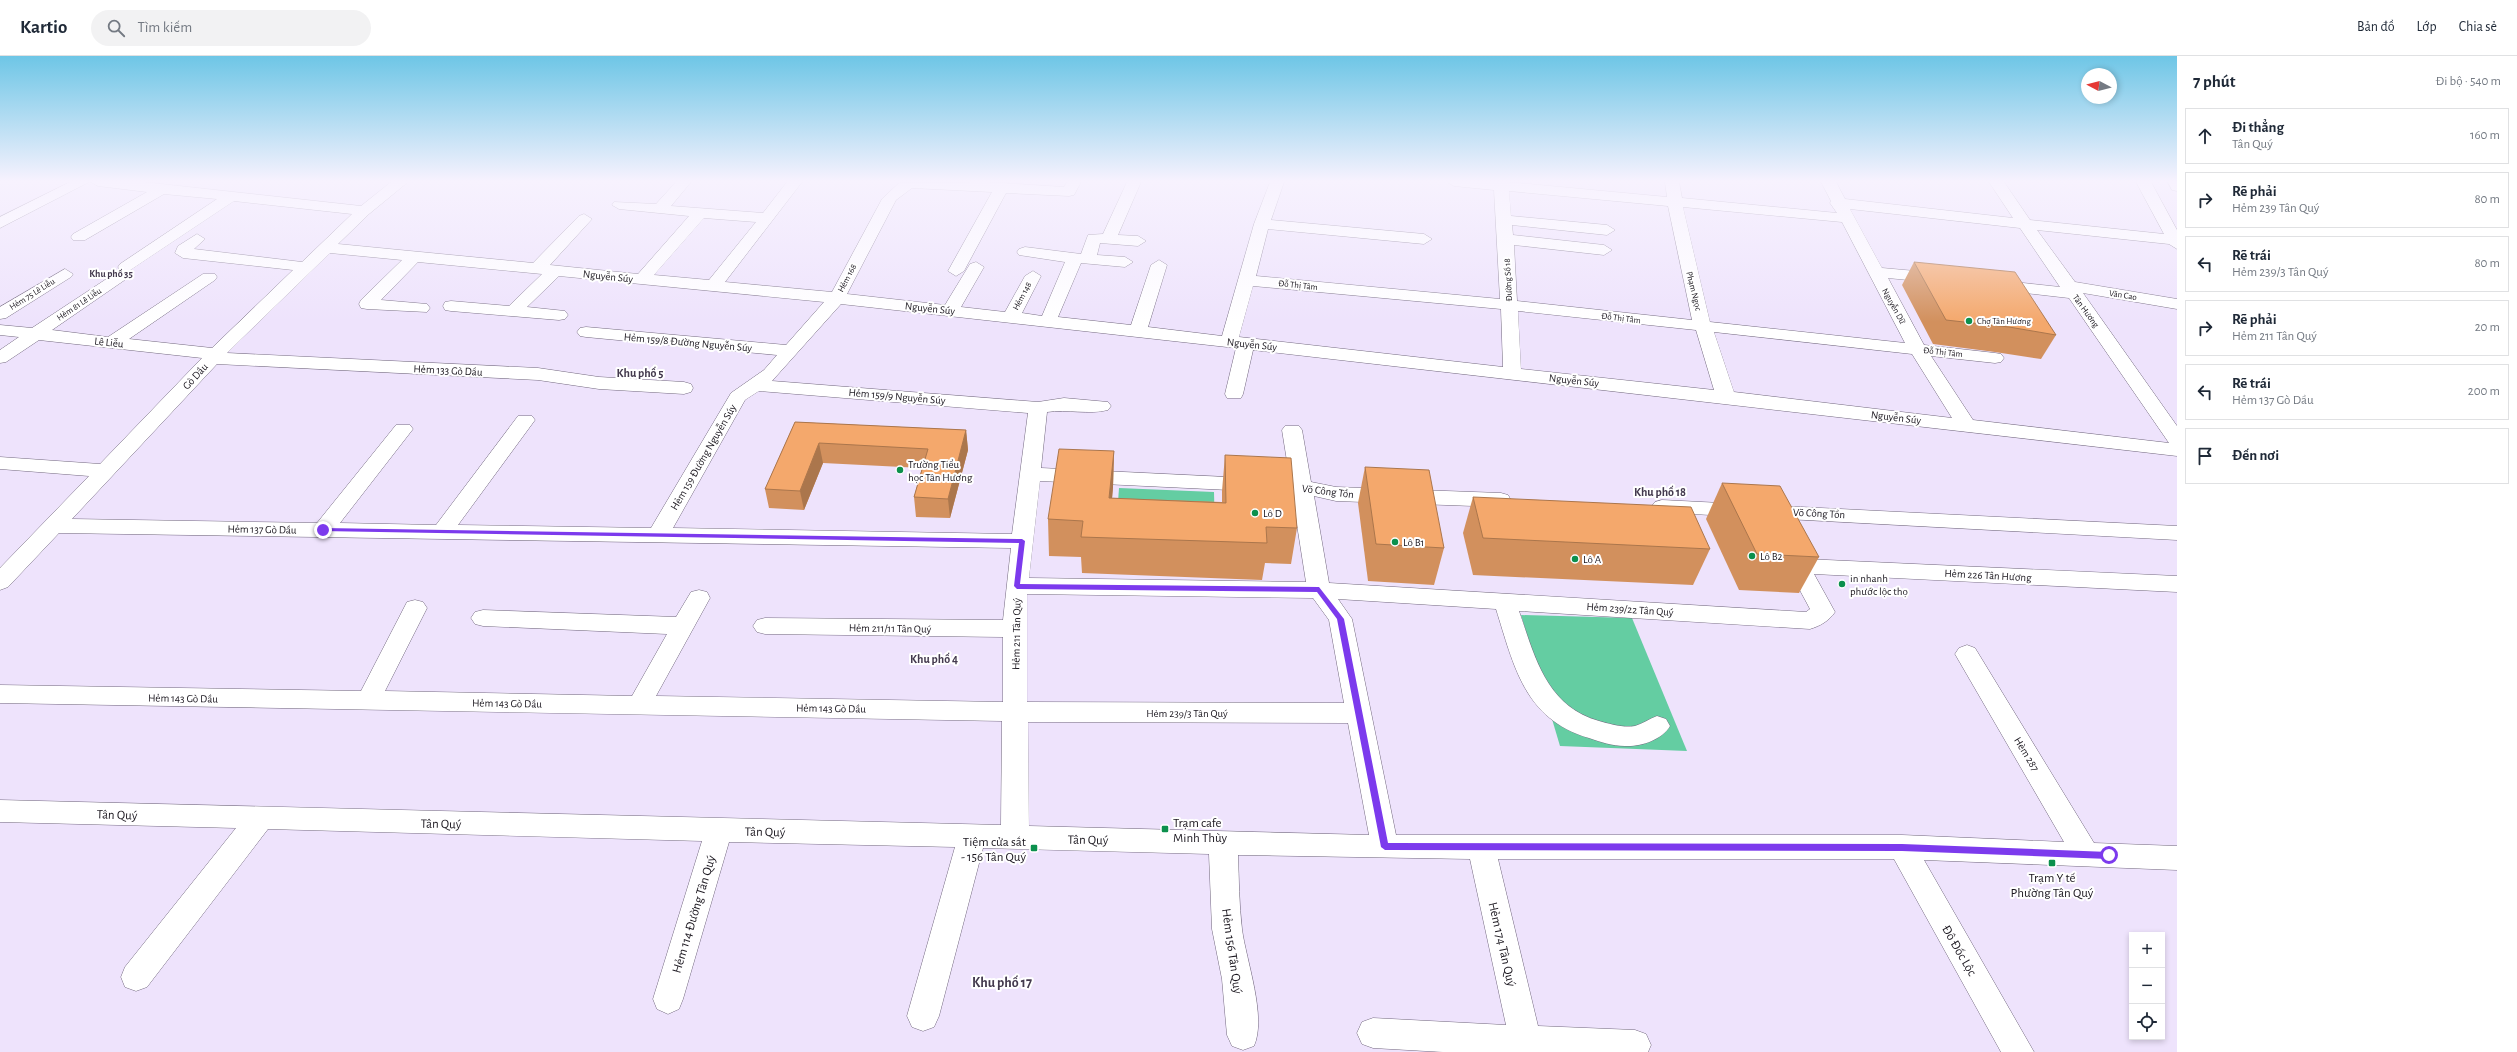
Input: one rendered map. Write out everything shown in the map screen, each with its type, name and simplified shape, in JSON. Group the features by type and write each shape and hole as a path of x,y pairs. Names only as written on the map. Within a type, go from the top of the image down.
{"street":[{"path":"79,237 94,228"},
{"name":"Hẻm 81 Lê Liễu","path":"0,358 185,228"},
{"name":"Gò Dầu","path":"0,582 215,356 346,228"},
{"path":"537,269 574,228"},
{"path":"642,279 686,228"},
{"path":"714,286 760,228"},
{"name":"Hẻm 168","path":"837,298 874,228"},
{"path":"956,271 979,228"},
{"path":"1108,239 1113,228"},
{"path":"1234,394 1237,342 1246,280 1261,228"},
{"path":"1310,228 1424,239"},
{"name":"Đường Số 18","path":"1505,228 1510,305 1512,373"},
{"path":"1592,228 1608,230"},
{"name":"Phạm Ngọc","path":"1679,228 1696,305 1705,328 1726,397"},
{"name":"Nguyễn Dữ","path":"1852,228 1918,350 1967,426"},
{"name":"Tân Hương","path":"2027,228 2177,440"},
{"path":"2072,228 2176,242"},
{"path":"2169,228 2176,242"},
{"path":"1048,321 1094,238 1138,241"},
{"path":"197,239 184,249 183,253 280,263 306,268"},
{"path":"1506,239 1604,250"},
{"name":"Nguyễn Súy","path":"326,248 950,310 1726,397 2177,450"},
{"path":"1026,252 1125,262"},
{"path":"414,257 367,304 421,308"},
{"path":"1138,331 1159,265"},
{"path":"950,310 976,267"},
{"path":"513,312 555,271"},
{"path":"1875,272 1954,280"},
{"name":"Hẻm 75 Lê Liễu","path":"0,314 65,274"},
{"name":"Hẻm 148","path":"1011,317 1033,276"},
{"path":"112,342 209,277"},
{"name":"Đỗ Thị Tâm","path":"1246,280 1510,305 1705,328 1995,358"},
{"name":"Văn Cao","path":"1978,283 2070,289 2177,304"},
{"name":"Hẻm 159 Đường Nguyễn Súy","path":"658,535 738,397 770,374 837,298"},
{"path":"451,306 559,315"},
{"name":"Lê Liễu","path":"0,330 112,342 215,356"},
{"name":"Hẻm 159/8 Đường Nguyễn Súy","path":"586,332 790,351"},
{"name":"Hẻm 133 Gò Dầu","path":"215,356 538,374 599,383 684,388"},
{"name":"Hẻm 159/9 Nguyễn Súy","path":"755,385 1038,408 1064,404 1101,406"},
{"name":"Hẻm 211 Tân Quý","path":"1015,838 1015,629 1017,586 1038,408"},
{"path":"442,532 525,420"},
{"path":"323,530 403,429"},
{"path":"1292,430 1319,590 1340,619 1385,847"},
{"path":"0,463 106,471"},
{"name":"Võ Công Tồn","path":"1030,474 1302,487 1336,494 1517,501"},
{"name":"Võ Công Tồn","path":"1643,506 1769,511 2177,533"},
{"name":"Hẻm 239/22 Tân Quý","path":"1319,590 1810,621 1823,612 1769,511"},
{"name":"Hẻm 137 Gò Dầu","path":"54,526 1022,541"},
{"name":"Hẻm 226 Tân Hương","path":"1798,566 2177,584"},
{"path":"1017,586 1319,590"},
{"path":"638,705 699,598"},
{"path":"1505,602 1536,690 1552,710 1568,721 1609,734 1630,737 1643,735 1657,726"},
{"path":"368,701 415,608"},
{"path":"483,618 683,626"},
{"name":"Hẻm 211/11 Tân Quý","path":"765,626 1015,629"},
{"name":"Hèm 287","path":"1967,654 2086,854"},
{"name":"Hẻm 143 Gò Dầu","path":"0,694 1015,712"},
{"name":"Hẻm 239/3 Tân Quý","path":"1015,712 1359,713"},
{"name":"Tân Quý","path":"0,811 1385,847 1902,848 2177,858"},
{"path":"136,977 261,818"},
{"name":"Hẻm 114 Đường Tân Quý","path":"668,999 719,830"},
{"path":"922,1016 972,836"},
{"name":"Hẻm 156 Tân Quý","path":"1223,843 1227,929 1237,979 1243,1035"},
{"name":"Hẻm 174 Tân Quý","path":"1481,847 1526,1041"},
{"name":"Đô Đốc Lộc","path":"1902,848 2018,1052"},
{"path":"1373,1032 1526,1041 1635,1045"}],"green space":[{"path":"1119,488 1214,492 1215,535 1116,531"},
{"path":"1521,615 1632,618 1687,751 1560,746"}],"building":[{"path":"1914,262 2015,272 2056,335 2009,327 1946,320"},
{"path":"795,422 966,430 948,499 914,497 928,449 819,443 800,491 765,489"},
{"path":"1059,449 1114,451 1109,498 1226,503 1225,455 1291,458 1297,528 1266,527 1267,543 1081,537 1083,521 1048,519"},
{"path":"1365,467 1429,470 1444,548 1376,544"},
{"path":"1722,483 1780,486 1819,557 1757,554"},
{"path":"1473,497 1691,507 1710,549 1483,538"}],"place":[{"name":"Chợ Tân Hương","path":"1969,321"},
{"name":"Trường Tiểu học Tân Hương","path":"900,470"},
{"name":"Lô D","path":"1255,513"},
{"name":"Lô B1","path":"1395,542"},
{"name":"Lô B2","path":"1752,556"},
{"name":"Lô A","path":"1575,559"},
{"name":"in nhanh phước lộc thọ","path":"1842,584"},
{"name":"Trạm cafe Minh Thùy","path":"1165,829"},
{"name":"Tiệm cửa sắt - 156 Tân Quý","path":"1034,848"},
{"name":"Trạm Y tế Phường Tân Quý","path":"2052,863"}],"district":[{"name":"Khu phố 35","path":"111,273"},
{"name":"Khu phố 5","path":"640,373"},
{"name":"Khu phố 18","path":"1660,492"},
{"name":"Khu phố 4","path":"934,659"},
{"name":"Khu phố 17","path":"1002,982"}],"route":[{"path":"323,530 1022,541 1017,586 1319,590 1340,619 1385,847 1902,848 2109,855"}]}
